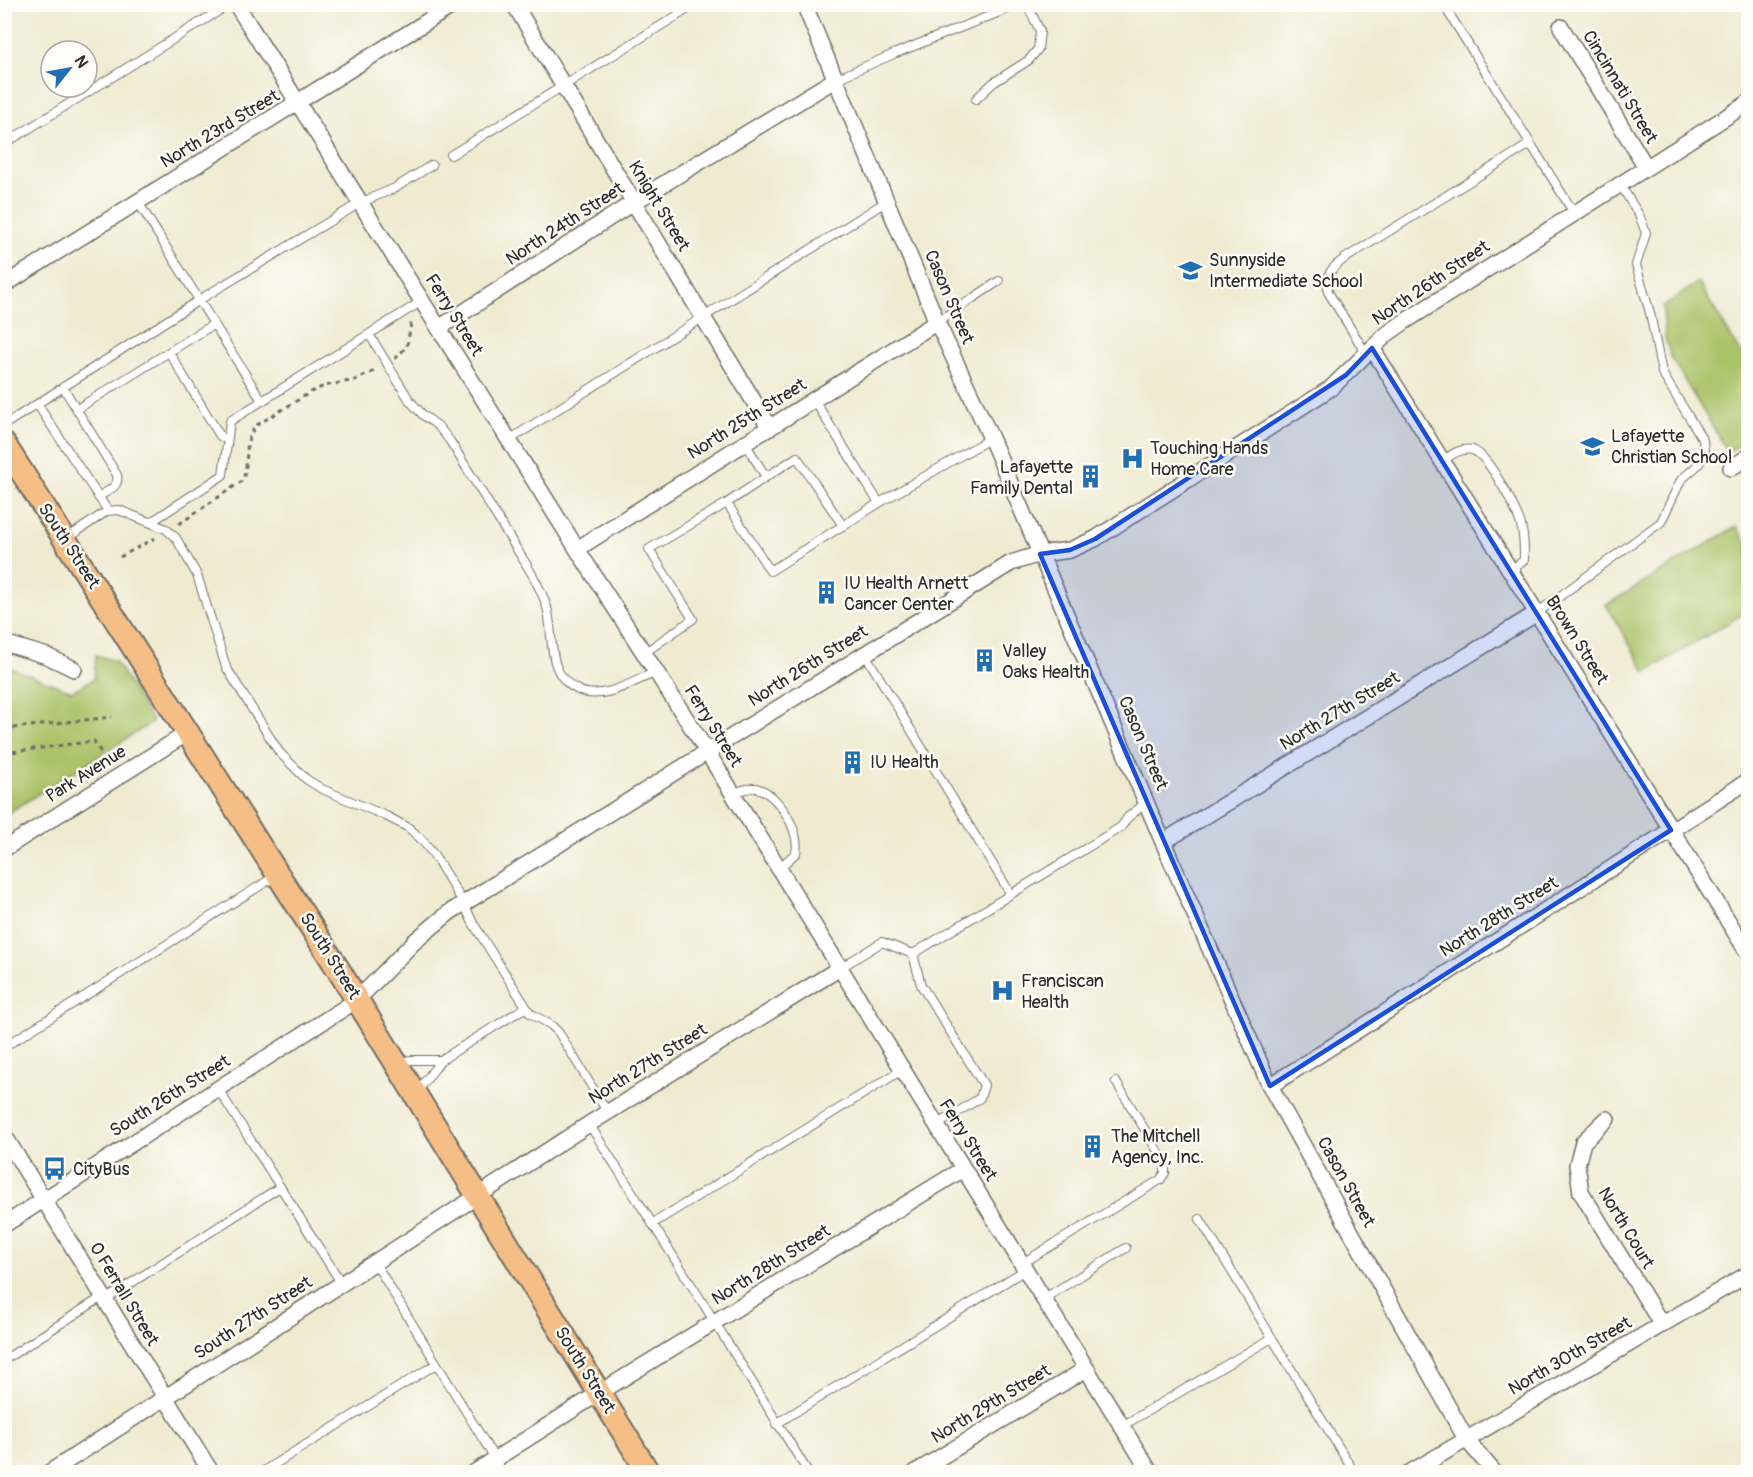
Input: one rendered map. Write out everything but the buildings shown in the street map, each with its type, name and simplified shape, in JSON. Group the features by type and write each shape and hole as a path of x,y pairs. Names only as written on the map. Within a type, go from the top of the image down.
{"main road":[{"name":"South Street","path":"4,444 189,732 357,1000 648,1473"}],"street":[{"name":"Ferry Street","path":"236,4 577,549 707,752 1150,1473"},
{"name":"North 23rd Street","path":"4,285 298,104 455,4"},
{"name":"Knight Street","path":"514,4 770,428"},
{"name":"Cason Street","path":"804,4 937,322 991,438 1270,1086 1466,1439 1494,1473"},
{"name":"Cincinnati Street","path":"1561,27 1646,167"},
{"name":"North 24th Street","path":"439,328 634,202 836,79"},
{"name":"North 26th Street","path":"357,1000 415,941 465,904 1011,562 1040,554 1070,550 1095,539 1331,388 1404,322 1749,103"},
{"name":"North 25th Street","path":"577,549 937,322"},
{"name":"Brown Street","path":"1369,352 1442,461 1749,953"},
{"path":"1731,468 1749,457"},
{"name":"North 27th Street","path":"1163,842 1537,613"},
{"path":"4,643 46,656 74,669"},
{"name":"Park Avenue","path":"4,849 189,732"},
{"name":"North 28th Street","path":"1270,1086 1749,781"},
{"name":"North 27th Street","path":"478,1196 840,968"},
{"name":"South 26th Street","path":"4,1225 357,1000"},
{"name":"North Court","path":"1607,1119 1583,1142 1578,1165 1581,1192 1662,1325"},
{"name":"O Ferrall Street","path":"4,1135 211,1473"},
{"name":"North 28th Street","path":"475,1473 499,1466 599,1393 963,1169"},
{"name":"South 27th Street","path":"50,1473 478,1196"},
{"name":"North 30th Street","path":"1411,1473 1749,1274"},
{"name":"North 29th Street","path":"916,1473 1086,1370"}],"lane":[{"path":"4,144 230,4"},
{"path":"451,155 696,4"},
{"path":"836,79 1020,4"},
{"path":"976,99 993,83 1029,60 1038,49 1040,31 1027,4"},
{"path":"1443,4 1574,213"},
{"path":"1369,352 1328,292 1327,280 1331,269 1530,144"},
{"path":"4,425 199,300 360,203 395,188 432,165"},
{"path":"1537,613 1661,522 1682,480 1699,464 1704,451 1703,440 1662,373 1650,313 1636,265 1646,234 1640,217 1620,184"},
{"path":"509,440 887,201"},
{"path":"138,202 262,401"},
{"path":"937,322 999,281"},
{"path":"151,522 223,475 230,422 422,301"},
{"path":"77,409 214,324"},
{"path":"369,334 410,401 438,426 450,441 535,578 547,606 550,649 558,670 568,684 580,692 603,693 656,672"},
{"path":"169,352 220,435 226,440"},
{"path":"63,387 118,480 116,485 98,497"},
{"path":"814,400 879,503"},
{"path":"37,404 108,511"},
{"path":"727,502 770,571 879,503 991,438"},
{"path":"745,443 766,477"},
{"path":"1442,461 1458,451 1472,449 1483,456 1519,519 1523,536 1524,560 1510,571"},
{"path":"644,652 693,619 649,549 797,458 843,526"},
{"path":"65,540 108,511 119,510 168,530 176,538 197,575 226,667 279,752 306,779 322,789 409,828 434,855 465,904 473,923 530,1013 551,1024 559,1032 608,1113"},
{"path":"864,654 1010,893"},
{"path":"732,794 750,788 766,792 774,797 791,824 796,835 796,853 778,869"},
{"path":"914,954 1121,827 1128,817 1148,802"},
{"path":"4,1047 278,874"},
{"path":"840,968 882,942 914,954"},
{"path":"914,954 921,985 984,1085 980,1098 936,1126"},
{"path":"415,1094 441,1060 526,1007"},
{"path":"396,1063 412,1060 441,1060"},
{"path":"652,1224 902,1070"},
{"path":"776,1424 1160,1180 1165,1173 1165,1163 1116,1082"},
{"path":"218,1089 342,1284"},
{"path":"589,1124 715,1322 807,1473"},
{"path":"4,1360 280,1187"},
{"path":"1200,1219 1353,1473"},
{"path":"1043,1299 1126,1248"},
{"path":"375,1263 499,1466"},
{"path":"1122,1426 1272,1338"},
{"path":"262,1473 436,1364"}],"path":[{"path":"120,557 168,530 242,481 245,474 248,437 257,425 311,392 324,386 356,380 403,352 407,346 409,326 412,321"},
{"path":"4,729 112,717"},
{"path":"4,753 94,741 103,756"}],"highlighted area":[{"path":"1372,348 1671,830 1270,1086 1040,554 1070,550 1095,539 1346,375"}],"green space":[{"path":"1698,282 1748,365 1748,439 1728,452 1671,358 1665,338 1663,307"},
{"path":"1737,526 1748,546 1748,611 1646,672 1606,605"},
{"path":"96,655 115,661 153,722 5,815 5,666 72,691 94,679"}],"place":[{"name":"Sunnyside Intermediate School","path":"1191,270"},
{"name":"Lafayette Christian School","path":"1593,446"},
{"name":"Touching Hands Home Care","path":"1132,458"},
{"name":"Lafayette Family Dental","path":"1091,477"},
{"name":"IU Health Arnett Cancer Center","path":"826,593"},
{"name":"Valley Oaks Health","path":"984,661"},
{"name":"IU Health","path":"852,762"},
{"name":"Franciscan Health","path":"1003,991"},
{"name":"The Mitchell Agency, Inc.","path":"1093,1146"},
{"name":"CityBus","path":"55,1169"}]}
